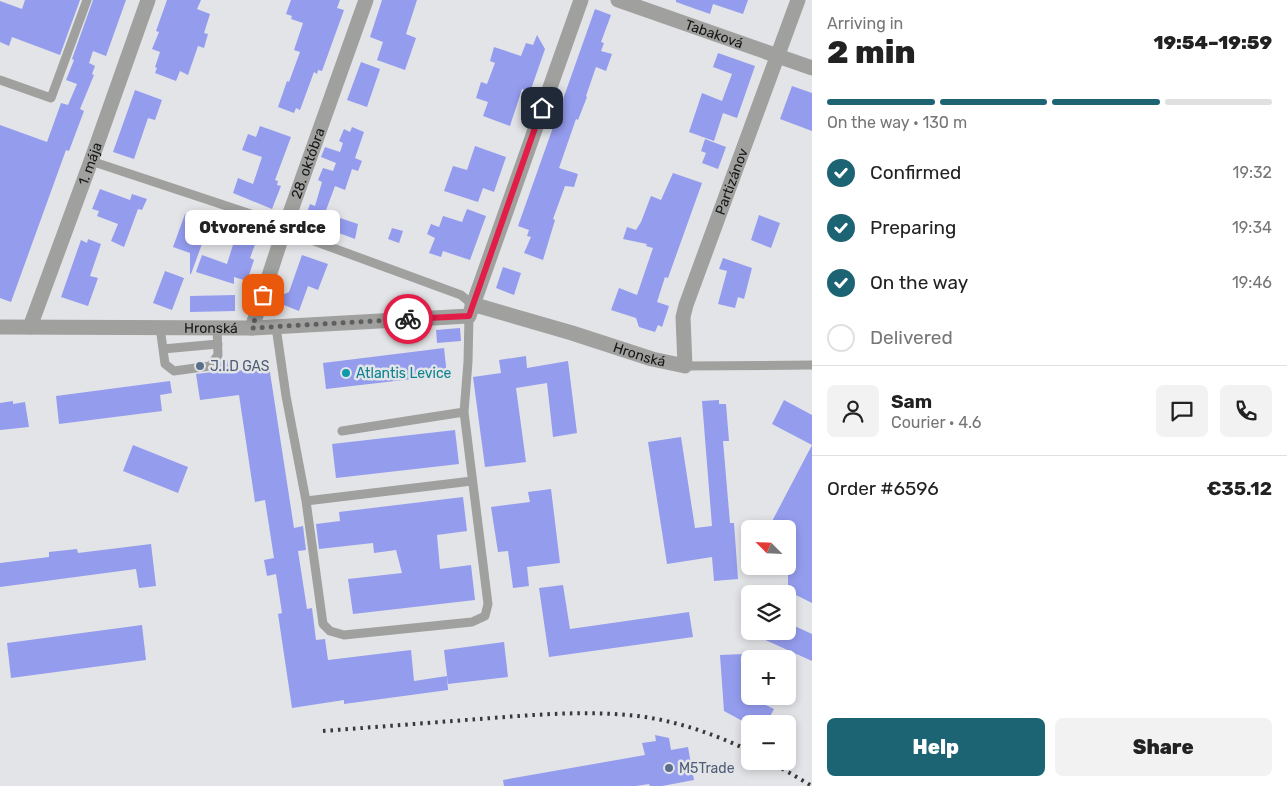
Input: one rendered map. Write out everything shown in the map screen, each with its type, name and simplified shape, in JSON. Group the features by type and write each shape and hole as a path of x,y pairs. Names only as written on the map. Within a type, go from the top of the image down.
{"street":[{"name":"1. mája","path":"30,327 148,0"},
{"name":"28. októbra","path":"252,328 284,230 366,0"},
{"path":"471,310 581,0"},
{"name":"Tabaková","path":"618,0 812,68"},
{"name":"Partizánov","path":"685,366 683,317 686,305 798,0"},
{"name":"Hronská","path":"0,327 252,328 471,310 572,333 652,359 685,366"}],"lane":[{"path":"0,80 51,98 87,0"},
{"name":"Hronská","path":"91,161 272,221 284,230 461,295 471,310"},
{"path":"276,327 286,396 306,501 323,624 330,631 344,635 472,622 485,616 488,604 464,412 471,310"},
{"path":"160,328 165,364 174,371 210,366 218,355 218,328"},
{"path":"163,348 218,344"},
{"name":"Hronská","path":"685,366 812,365"},
{"path":"342,431 464,412"},
{"path":"306,501 472,481"}],"building":[{"path":"25,0 80,0 60,55 12,37 9,46 0,42 0,1 22,9"},
{"path":"93,0 126,0 106,56 93,51 89,63 95,66 92,74 94,75 80,109 84,111 69,151 66,150 11,302 0,298 0,125 47,142 61,103 68,105 77,84 66,80"},
{"path":"167,0 201,0 197,9 210,14 204,33 208,34 204,48 198,46 188,75 180,71 176,81 155,73 160,52 152,49 159,32 156,31"},
{"path":"291,0 340,0 337,8 344,10 322,71 318,70 317,74 314,72 300,110 296,108 294,113 278,107 300,52 294,50 303,23 291,19 292,16 286,14"},
{"path":"382,0 417,0 406,34 416,38 405,70 377,60 383,42 370,37"},
{"path":"676,0 748,0 743,14 713,4 710,14 676,2"},
{"path":"595,9 611,15 601,42 604,43 601,51 612,54 606,71 596,67 587,97 578,120 576,119 559,168 578,174 574,187 565,186 553,219 555,220 543,260 524,253 531,237 527,236 529,230 518,226"},
{"path":"537,35 545,49 530,92 522,89 510,126 483,116 488,102 476,98 481,82 487,84 495,63 490,61 494,47 521,56 526,43 533,45"},
{"path":"718,53 755,66 737,118 723,113 714,141 689,132 702,93 722,101 732,74 713,67"},
{"path":"361,62 380,69 367,107 347,100"},
{"path":"792,86 812,93 812,131 780,119"},
{"path":"135,90 162,100 155,120 148,118 134,159 113,152"},
{"path":"260,126 291,137 275,180 278,181 277,185 281,186 272,209 233,193 238,178 253,184 262,157 242,150 248,134 256,137"},
{"path":"352,127 364,132 355,158 362,161 358,171 352,169 345,190 335,186 325,213 358,224 355,239 304,220 310,204 315,206 322,182 318,180 323,168 333,171 336,163 321,157 325,147 340,152 343,143 339,141 344,129 350,132"},
{"path":"705,139 726,147 718,169 702,163 706,153 701,151"},
{"path":"475,146 506,157 494,192 483,188 478,202 444,191 453,166 467,170"},
{"path":"673,173 702,183 668,278 665,277 657,302 669,306 662,327 658,325 655,332 639,327 636,318 611,310 619,288 637,295 653,248 646,246 647,244 623,239 627,227 636,230 651,196 661,200"},
{"path":"100,189 130,200 132,194 147,199 142,210 138,209 124,247 111,241 118,224 97,216 99,211 92,209"},
{"path":"467,209 486,216 470,260 443,251 441,257 429,253 435,238 427,234 431,224 439,227 443,216 462,222"},
{"path":"185,214 210,222 191,274 190,253 173,247"},
{"path":"759,215 780,223 771,248 751,240"},
{"path":"392,228 403,231 399,243 388,239"},
{"path":"237,232 257,239 250,258 254,260 247,281 234,277 234,284 196,272 202,255 227,264"},
{"path":"88,239 101,244 90,276 98,278 88,306 61,297 81,240 87,243"},
{"path":"302,255 328,264 318,290 308,286 299,311 271,300 289,292"},
{"path":"723,258 752,268 744,299 738,297 735,308 718,304 727,271 719,269"},
{"path":"503,267 521,273 514,295 496,288"},
{"path":"165,271 184,278 172,310 153,303"},
{"path":"235,295 235,311 190,312 190,296"},
{"path":"460,328 461,341 437,343 436,330"},
{"path":"444,348 447,375 326,389 323,363"},
{"path":"526,356 527,368 568,361 577,433 553,437 547,383 516,388 526,462 485,467 473,377 501,373 499,360"},
{"path":"223,359 227,359 229,372 269,366 294,528 303,526 306,550 298,551 307,609 312,608 316,640 325,639 328,660 411,650 414,681 447,676 448,690 344,704 344,700 292,708 278,614 282,613 276,574 267,576 264,560 274,558 265,500 255,502 239,395 200,400 196,374 213,372"},
{"path":"170,381 172,393 160,395 162,411 59,424 56,396"},
{"path":"719,400 719,404 726,404 729,441 723,441 730,523 734,523 738,579 714,581 712,557 667,564 648,442 681,437 695,528 712,526 702,401"},
{"path":"784,400 812,415 812,445 772,424"},
{"path":"13,401 13,404 25,402 29,427 0,430 0,403"},
{"path":"455,430 459,464 336,478 332,444"},
{"path":"133,445 188,467 178,493 123,471"},
{"path":"812,445 812,603 796,595 796,585 788,585 788,575 796,575 796,520 773,520"},
{"path":"551,489 560,563 527,567 529,586 513,588 508,551 498,552 491,507 530,502 528,492"},
{"path":"463,497 467,531 437,535 440,569 471,565 475,600 353,614 348,579 402,573 396,550 374,553 373,543 319,549 316,524 340,521 339,512"},
{"path":"151,544 156,586 139,588 136,569 0,587 0,563 49,557 49,552 77,549 78,553"},
{"path":"563,585 570,629 689,612 693,637 549,657 539,588"},
{"path":"142,625 146,660 11,678 7,643"},
{"path":"796,627 812,634 812,661 796,654 796,650 787,650 765,640 796,640"},
{"path":"504,642 508,677 448,684 444,650"},
{"path":"741,654 741,705 766,705 774,709 771,715 741,715 741,720 724,711 720,655"},
{"path":"655,735 669,738 671,750 688,747 694,780 662,786 650,786 649,784 636,786 504,786 503,780 645,755 642,743 656,741"}],"railway":[{"path":"323,731 539,715 578,713 618,714 653,718 681,725 741,747"},
{"path":"784,770 812,786"}],"way so far":[{"path":"263,295 252,328 408,319"}],"place":[{"name":"Otvorené srdce","path":"263,295"},
{"name":"J.I.D GAS","path":"200,366"},
{"name":"Atlantis Levice","path":"346,373"},
{"name":"M5Trade","path":"669,768"}],"route":[{"path":"408,319 469,316 542,108"}]}
